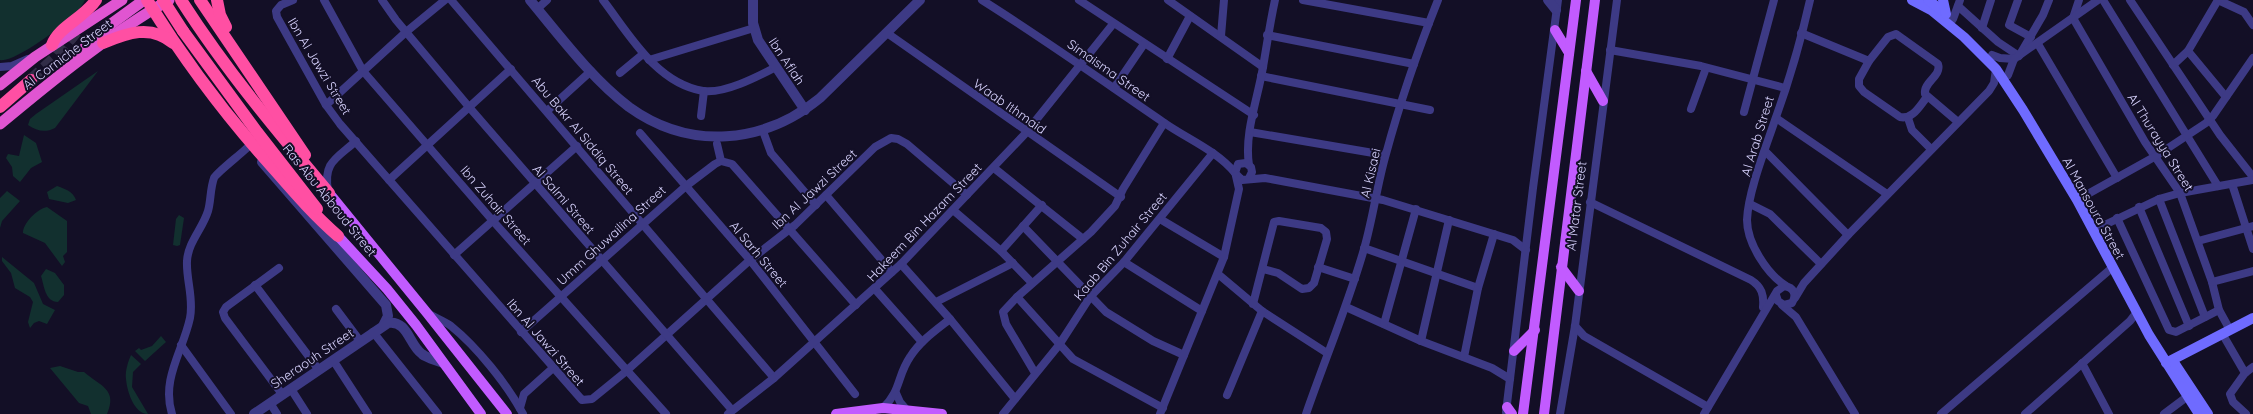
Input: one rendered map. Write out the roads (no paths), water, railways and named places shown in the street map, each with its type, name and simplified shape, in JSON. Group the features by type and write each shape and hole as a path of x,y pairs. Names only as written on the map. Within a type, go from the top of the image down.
{"highway":[{"path":"52,45 58,35 85,13 96,0"},
{"name":"Al Corniche Street","path":"0,85 52,45 122,0"},
{"path":"56,77 107,27 144,0"},
{"name":"Ras Abu Abboud Street","path":"163,0 183,31 257,132 338,236"},
{"name":"Al Corniche Street","path":"0,124 56,77 103,42 151,3 169,0"},
{"name":"Ras Abu Abboud Street","path":"181,0 196,23 268,120 329,194"},
{"path":"200,0 329,194"},
{"path":"217,0 222,19 271,106"},
{"path":"151,3 184,54 255,148 308,208 338,236"},
{"path":"103,42 132,32 148,31 167,38 184,54"},
{"path":"0,107 31,80"}],"main road":[{"name":"Al Matar Street","path":"1523,414 1535,330 1576,0"},
{"name":"Al Matar Street","path":"1544,414 1561,266 1595,0"},
{"name":"Al Mansoura Street","path":"1912,0 1932,3 1996,69 2023,110 2077,200 2139,316 2151,327 2191,397 2199,414"},
{"path":"1932,3 1949,17"},
{"name":"Al Mansoura Street","path":"1949,17 1992,55 2008,75 2022,102 2023,110"},
{"path":"1555,30 1569,53"},
{"path":"1586,71 1603,101"},
{"name":"Ras Abu Abboud Street","path":"329,194 428,313 507,414"},
{"name":"Ras Abu Abboud Street","path":"338,236 387,289 481,414"},
{"path":"1561,266 1579,291"},
{"path":"2171,364 2253,318"},
{"path":"1514,351 1535,330"},
{"name":"Al Mansoura Street","path":"2191,397 2208,414"},
{"path":"836,414 882,408 906,409 942,414"}],"street":[{"name":"Ibn Al Jawzi Street","path":"293,0 281,5 276,11 276,17 326,105 578,398 586,401 606,389 750,260 790,230 875,147 891,138 898,139 907,144 967,195"},
{"name":"Ibn Zuhair Street","path":"324,0 363,71 493,221 666,414"},
{"name":"Al Salmi Street","path":"382,0 406,32 534,184 667,334 730,412"},
{"path":"326,105 406,32 445,0"},
{"name":"Abu Bakr Al Siddiq Street","path":"451,0 774,378"},
{"path":"530,0 591,71 611,92 630,108 670,127 707,137 738,136 763,131 805,110 820,98 920,0"},
{"path":"537,9 547,0"},
{"path":"602,0 646,57 671,78 704,91 739,84 776,67"},
{"name":"Ibn Aflah","path":"753,0 754,28 761,46 805,110"},
{"name":"Simaisma Street","path":"982,0 1082,64 1164,123 1222,160 1236,175"},
{"path":"1079,0 1113,24 1254,115"},
{"path":"1168,0 1263,67"},
{"path":"1221,36 1224,0"},
{"path":"1238,189 1247,179 1251,167 1248,149 1250,132 1263,67 1266,35 1276,0"},
{"path":"1303,0 1429,23"},
{"name":"Al Kisaei","path":"1306,414 1327,352 1346,307 1355,279 1364,248 1385,155 1414,64 1438,0"},
{"path":"1508,412 1510,379 1533,188 1555,30 1557,5 1548,0"},
{"name":"Al Matar Street","path":"1560,414 1575,326 1617,0"},
{"path":"1744,112 1774,0"},
{"name":"Al Arab Street","path":"1777,293 1773,276 1749,235 1747,219 1764,151 1776,118 1802,33 1810,0"},
{"path":"1982,28 1991,0"},
{"path":"2018,0 2009,25 2031,37"},
{"path":"2008,75 2016,58 2031,37 2049,0"},
{"path":"2073,18 2079,0"},
{"path":"1992,55 2000,58 2016,58 2038,44 2098,0"},
{"path":"2103,0 2218,186"},
{"path":"2094,230 2139,207 2159,199 2180,193 2232,184 2253,178 2209,120 2130,0"},
{"path":"2173,64 2188,51 2218,0 2244,12 2253,25"},
{"path":"1949,17 1959,3 1982,28 2016,58"},
{"path":"1167,59 1190,16"},
{"name":"Al Thurayya Street","path":"2073,18 2145,142 2180,193 2212,282 2226,332 2245,373"},
{"name":"Hakeem Bin Hazam Street","path":"730,412 774,378 875,289 901,264 994,168 1026,132 1113,24"},
{"path":"620,74 646,57 754,28"},
{"name":"Waab Ithmaid","path":"887,33 1120,197"},
{"path":"1802,33 1869,61"},
{"path":"1908,118 1900,117 1861,90 1860,79 1869,61 1888,37 1893,34 1900,36 1936,62 1939,66 1938,72 1925,90 1927,97 1958,122"},
{"path":"1266,35 1414,64"},
{"path":"1114,88 1144,44"},
{"path":"2038,44 2117,178"},
{"path":"1610,50 1706,68 1785,88"},
{"path":"2188,51 2226,97"},
{"path":"0,67 12,66 35,57"},
{"path":"2077,200 2156,156 2209,120 2253,58"},
{"path":"1691,109 1706,68"},
{"path":"389,180 511,69"},
{"path":"1766,307 1781,304 1787,305 1794,300 1804,283 1848,235 1989,91 1994,83 1996,69"},
{"path":"547,111 591,71"},
{"path":"1261,76 1430,110"},
{"path":"1989,91 1999,88 2009,90"},
{"path":"701,116 704,91"},
{"path":"1908,118 1927,97"},
{"path":"1776,118 1887,194"},
{"path":"1908,118 1912,130 1931,149"},
{"path":"1035,373 1006,324 1002,312 1016,297 1083,239 1115,206 1123,189 1164,123"},
{"path":"763,131 771,153 816,205"},
{"path":"1250,132 1385,155"},
{"name":"Al Sarh Street","path":"640,133 750,260 815,341 855,394"},
{"path":"329,194 326,177 328,168 356,141"},
{"path":"717,144 721,161 732,164 856,306"},
{"path":"454,255 577,146"},
{"path":"172,414 168,389 170,376 182,345 191,309 187,259 190,248 209,210 214,178 217,173 236,159 255,148 266,169 357,270 386,305 422,354 443,363"},
{"path":"1016,297 1073,359 1162,411 1224,257 1238,189 1236,175 1239,164 1248,149"},
{"path":"1764,151 1848,235"},
{"name":"Kaab Bin Zuhair Street","path":"1004,414 1035,373 1059,345 1090,297 1124,262 1213,154"},
{"name":"Simaisma Street","path":"1222,160 1251,167"},
{"name":"Umm Ghuwailina Street","path":"521,332 642,223 686,186 721,161"},
{"path":"1251,167 1266,178"},
{"path":"994,168 1083,239"},
{"path":"1236,175 1247,179 1266,178 1376,198 1416,209 1513,240 1526,250"},
{"path":"2232,184 2250,227 2253,250"},
{"path":"826,195 892,272"},
{"path":"2159,199 2205,317"},
{"path":"1590,202 1751,280 1761,290 1766,307"},
{"path":"1750,204 1770,214 1821,264"},
{"path":"1001,251 1042,205"},
{"path":"2139,207 2189,326"},
{"path":"1384,324 1416,209"},
{"path":"953,210 1001,251 1032,283"},
{"path":"2117,218 2168,329 2176,332 2219,310"},
{"path":"1160,219 1224,257"},
{"path":"1421,341 1435,274 1449,220"},
{"path":"1251,302 1260,281 1272,227 1276,221 1324,230 1327,236 1312,286 1306,289 1278,273 1263,269"},
{"path":"1023,226 1058,261 1090,297 1111,316 1153,341 1184,355"},
{"path":"2198,241 2250,227"},
{"path":"1513,240 1528,233"},
{"path":"1464,357 1478,288 1494,234"},
{"path":"1364,248 1478,288"},
{"path":"1124,262 1202,311"},
{"path":"936,302 1013,263"},
{"path":"901,264 936,302 1015,399"},
{"path":"1942,414 2113,267"},
{"path":"279,268 226,307 223,312 225,318 307,414"},
{"path":"1318,268 1355,279"},
{"path":"2212,282 2253,271"},
{"path":"1218,274 1262,311 1327,352"},
{"name":"Al Arab Street","path":"1773,276 1788,287"},
{"path":"1575,326 1584,336 1706,410 1766,307 1777,293 1788,287 1804,283"},
{"path":"255,285 319,370"},
{"path":"1788,287 1794,292 1796,317"},
{"path":"875,289 922,342"},
{"path":"1777,293 1781,304 1796,317 1855,414"},
{"path":"384,324 388,316 386,305"},
{"path":"1346,307 1421,341 1492,368 1510,379"},
{"path":"336,309 360,341"},
{"path":"1227,395 1262,311"},
{"name":"Ras Abu Abboud Street","path":"428,313 450,326 482,358 511,394 522,411"},
{"path":"2025,414 2130,320 2139,316"},
{"path":"882,408 896,393 905,365 922,342 950,319"},
{"path":"384,324 395,323 403,327"},
{"name":"Sheraouh Street","path":"254,414 384,324"},
{"path":"373,332 434,412"},
{"path":"1572,341 1584,336"},
{"path":"182,345 231,414"},
{"path":"333,360 368,414"},
{"path":"2082,363 2109,414"},
{"path":"1492,368 1512,365"},
{"path":"2246,414 2233,402 2230,397 2245,373 2253,367"},
{"path":"522,411 524,394 553,368"},
{"path":"896,393 900,402 906,409"},
{"path":"511,394 524,394"},
{"path":"2164,414 2191,397"},
{"path":"2172,414 2191,397"},
{"path":"270,403 277,414"}],"tunnel":[{"path":"31,80 55,58 79,28"}]}
